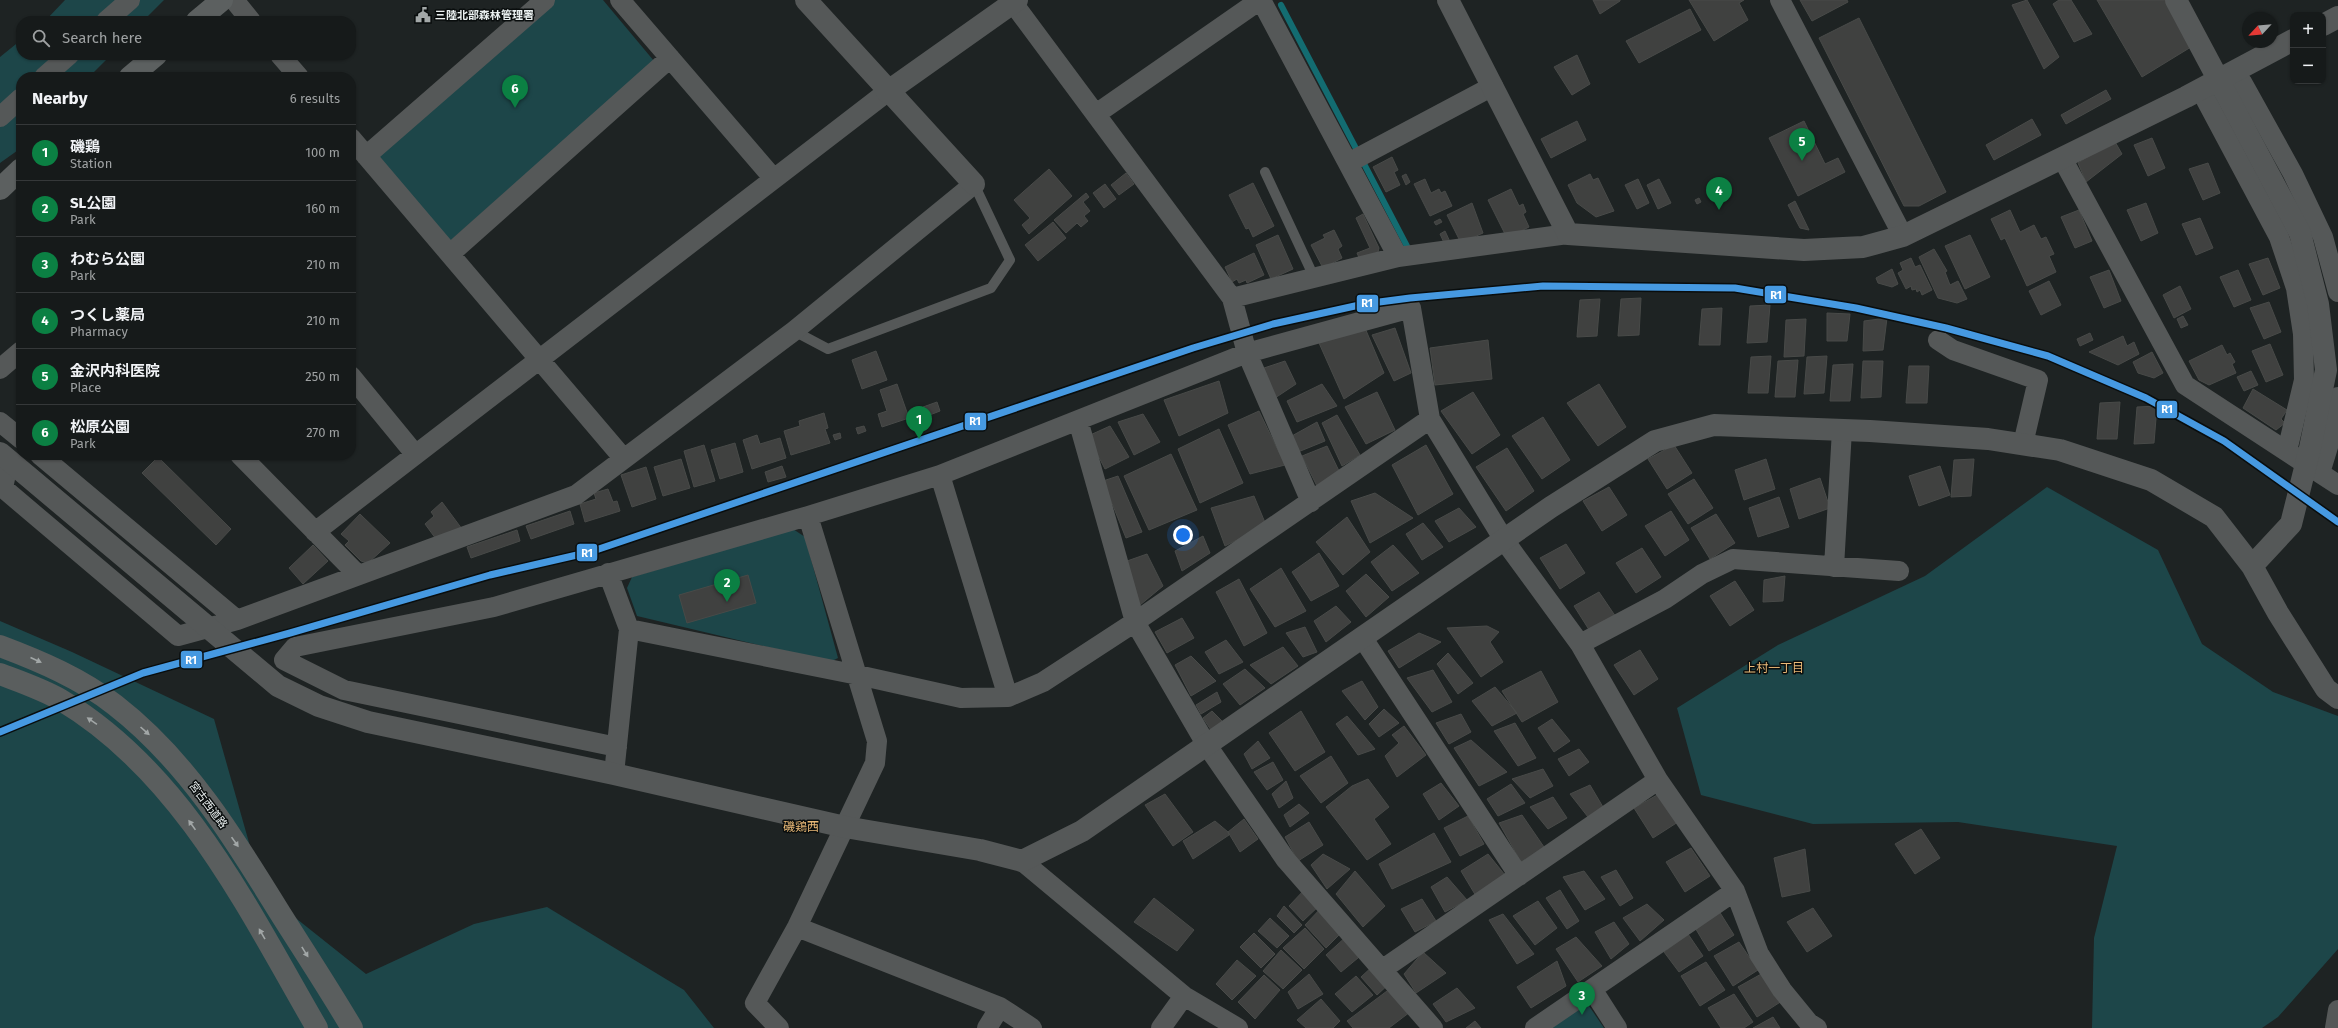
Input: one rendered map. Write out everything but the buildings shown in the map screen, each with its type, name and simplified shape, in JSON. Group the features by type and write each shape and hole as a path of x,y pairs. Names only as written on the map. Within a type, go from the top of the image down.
{"highway":[{"path":"203,16 222,0"},
{"path":"136,72 150,60"},
{"path":"0,189 16,174"},
{"name":"宮古西道路","path":"0,646 36,660 74,679 115,705 155,740 202,795 242,852 352,1028"},
{"path":"0,674 27,684 60,700 100,727 138,760 183,812 221,865 317,1028"}],"street":[{"path":"112,16 130,0"},
{"path":"234,0 248,16"},
{"path":"366,156 545,0"},
{"path":"620,0 774,179"},
{"path":"4,457 2,488 178,636 237,620 576,495 794,331 974,184 887,92 806,0"},
{"path":"1096,114 1260,0 1398,257"},
{"path":"1448,0 1568,234"},
{"path":"1780,0 1903,236"},
{"path":"2176,0 2220,79 2300,234 2318,304 2326,370 2310,448 2291,524 2252,566"},
{"path":"315,532 887,92 1015,1 1096,114 1232,298 1247,353 1312,502"},
{"path":"2326,23 2338,17"},
{"path":"1232,298 1398,257 1568,234 1804,250 1863,247 1903,236 2220,79 2290,42"},
{"path":"450,254 670,58"},
{"path":"50,72 63,60"},
{"path":"284,60 295,72"},
{"path":"2242,82 2293,174 2323,237 2338,292"},
{"path":"1348,163 1493,86"},
{"path":"2206,100 2279,237 2296,288 2303,334 2304,380 2287,451"},
{"path":"0,117 16,103"},
{"path":"356,144 624,459"},
{"path":"2062,158 2186,385 2338,486"},
{"path":"617,747 344,690 284,660 295,647 494,607 808,516 940,475 1247,353 1411,308 1430,418 1504,540 1580,644 1658,780 1735,891 1759,954 1782,990 1809,1023 1817,1028"},
{"path":"1938,340 1953,350 2038,380 2023,444"},
{"path":"0,369 16,355"},
{"path":"356,382 415,454"},
{"path":"2320,473 2334,427 2338,397"},
{"path":"629,629 858,675 961,698 1008,698 1043,682 1135,622 1312,502 1430,418"},
{"path":"1078,420 1135,622 1206,744 1286,860 1383,969 1433,1028"},
{"path":"0,422 16,435"},
{"path":"1022,861 1082,831 1206,744 1504,540 1654,441 1714,425 1842,430 1988,439 2060,450 2151,480 2214,517 2252,566 2326,689 2338,698"},
{"path":"1834,567 1842,430"},
{"path":"4,457 65,510 278,686 319,706 368,722 614,774 845,826 980,850 1022,861 1184,996 1238,1028"},
{"path":"46,460 237,620"},
{"path":"245,460 358,575"},
{"path":"940,475 1008,698"},
{"path":"779,1028 755,1003 797,928 875,763 877,742 858,675 808,516"},
{"path":"1580,644 1665,599 1702,574 1733,559 1900,571"},
{"path":"608,573 629,629 614,774"},
{"path":"1362,637 1519,876"},
{"path":"1383,969 1658,780"},
{"path":"1535,1028 1735,891"},
{"path":"797,928 1000,1007 1032,1028"},
{"path":"1592,989 1617,1028"},
{"path":"1161,1028 1184,996"},
{"path":"987,1028 1000,1007"},
{"path":"2335,1028 2338,1010"}],"lane":[{"path":"1265,172 1314,278"},
{"path":"794,331 828,349 991,288 1010,260 974,184"}],"shaded area":[{"path":"65,0 164,0 148,16 50,16"},
{"path":"553,0 603,0 654,61 449,242 375,156"},
{"path":"16,44 16,60 106,60 94,72 16,72 16,152 0,163 0,57"},
{"path":"2047,487 2158,550 2202,644 2273,692 2338,716 2338,949 2278,1017 2262,1028 2092,1028 2094,938 2117,846 1958,822 1813,824 1701,795 1677,708 1778,645 1925,576"},
{"path":"793,529 805,537 838,658 830,662 637,616 627,588 632,577"},
{"path":"0,621 72,652 214,719 263,892 366,974 474,924 547,907 684,990 714,1028 0,1028"},
{"path":"1587,1003 1604,1028 1549,1028"}],"waterway":[{"path":"1281,5 1409,250"}],"transit line":[{"name":"R1","path":"0,732 143,673 290,633 490,575 590,552 1193,348 1273,324 1364,304 1410,298 1543,286 1735,288 1856,308 1946,328 2048,356 2146,398 2224,441 2338,522"}],"place":[{"name":"三陸北部森林管理署","path":"423,15"},
{"name":"松原公園","path":"515,108"},
{"name":"金沢内科医院","path":"1802,161"},
{"name":"つくし薬局","path":"1719,210"},
{"name":"磯鶏","path":"919,439"},
{"name":"SL公園","path":"727,602"},
{"name":"わむら公園","path":"1582,1015"}],"district":[{"name":"上村一丁目","path":"1774,668"},
{"name":"磯鶏西","path":"801,827"}]}
